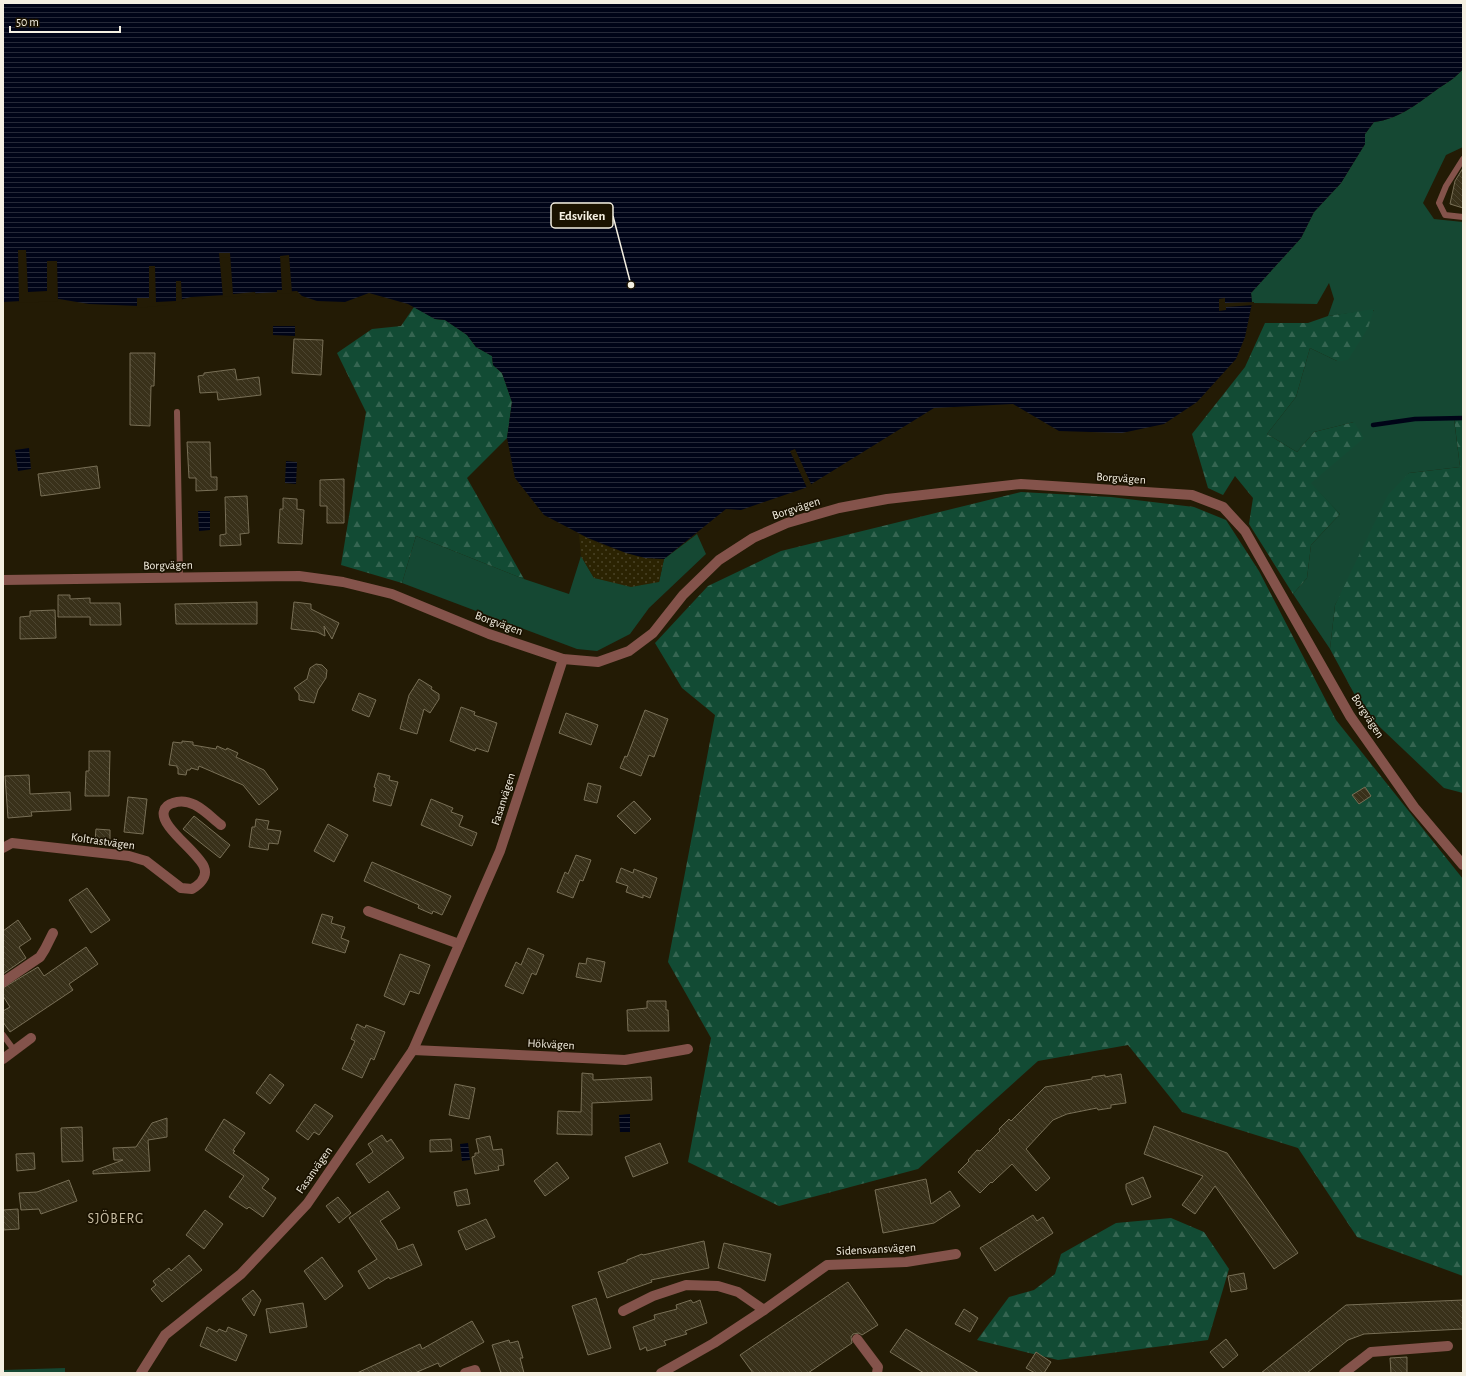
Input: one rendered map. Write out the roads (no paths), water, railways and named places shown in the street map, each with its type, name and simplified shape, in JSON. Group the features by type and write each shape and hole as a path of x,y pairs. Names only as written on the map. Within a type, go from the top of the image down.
{"street":[{"name":"Borgvägen","path":"3,580 298,576 343,582 392,594 489,634 562,659 598,662 629,651 653,633 683,595 720,560 753,538 787,523 839,508 887,499 1020,484 1192,495 1223,507 1244,531 1350,716 1414,807 1463,866"},
{"name":"Fasanvägen","path":"141,1373 165,1335 241,1274 307,1204 413,1050 500,851 562,659"},
{"name":"Koltrastvägen","path":"3,848 12,843 129,856 146,861 181,888 192,889 200,884 205,876 205,868 193,852 169,826 164,819 164,811 168,806 174,803 185,801 196,805 220,825"},
{"path":"368,911 459,944"},
{"path":"3,982 40,957 53,933"},
{"path":"3,1058 31,1038"},
{"name":"Hökvägen","path":"413,1050 625,1060 688,1049"},
{"name":"Sidensvansvägen","path":"661,1373 714,1343 764,1310 827,1265 906,1262 956,1254"},
{"path":"623,1311 653,1296 686,1285 718,1286 738,1292 764,1310"},
{"path":"857,1339 878,1367 877,1373"},
{"path":"1344,1373 1372,1352 1448,1346"},
{"path":"465,1373 474,1370 476,1373"}],"lane":[{"path":"1463,159 1446,186 1439,203 1445,215 1463,217"},
{"path":"177,412 180,578"},
{"path":"3,1035 14,1050"}],"water":[{"path":"3,3 1463,3 1463,69 1450,81 1402,113 1374,122 1365,134 1365,144 1341,183 1314,212 1301,238 1251,293 1252,303 1245,337 1236,359 1197,402 1164,424 1122,433 1059,431 1013,404 934,408 805,488 741,510 726,509 664,559 645,558 626,553 588,538 544,515 515,478 507,438 512,402 502,373 493,365 492,356 476,347 467,335 445,320 435,319 408,304 369,293 345,302 317,301 302,296 297,291 191,297 168,303 139,306 89,304 59,299 3,302"},
{"path":"273,326 295,326 295,336 273,335"},
{"path":"29,448 31,469 18,471 15,450"},
{"path":"286,461 297,462 296,484 285,483"},
{"path":"198,511 210,511 210,530 199,531"},
{"path":"630,1114 630,1132 620,1132 619,1115"},
{"path":"468,1143 470,1160 462,1161 460,1144"}],"waterway":[{"path":"1373,425 1415,419 1463,418"}],"place":[{"name":"Edsviken","path":"631,285"}],"district":[{"name":"SJÖBERG","path":"116,1218"}]}
